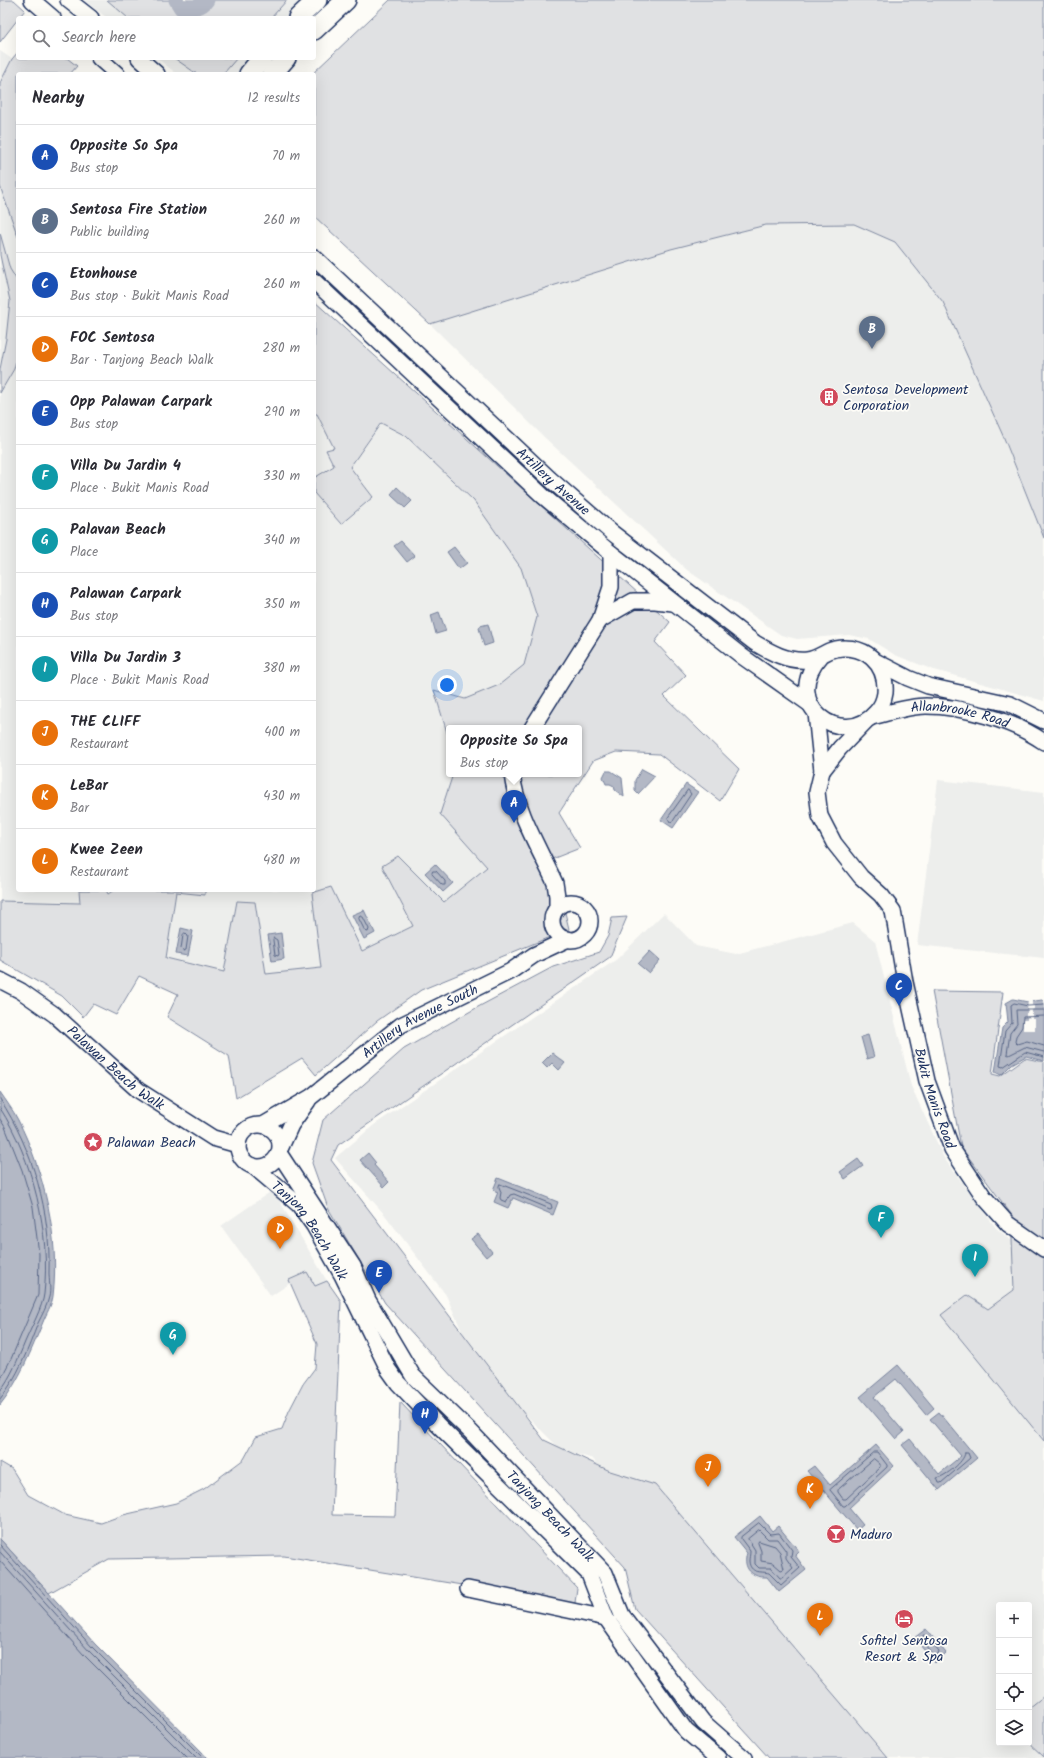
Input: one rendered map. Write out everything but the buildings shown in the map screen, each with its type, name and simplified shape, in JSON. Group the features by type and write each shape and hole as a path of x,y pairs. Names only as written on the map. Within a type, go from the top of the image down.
{"main road":[{"path":"300,16 317,0"},
{"path":"316,28 346,0"},
{"path":"251,72 260,60"},
{"path":"274,72 284,60"}],"street":[{"path":"32,0 51,16"},
{"path":"68,0 88,16"},
{"path":"101,60 115,72"},
{"path":"141,60 155,72"},
{"name":"Artillery Avenue","path":"316,259 550,479 611,532 755,643 771,652 790,658 806,660 821,656 830,651 850,648 868,654 877,662"},
{"name":"Artillery Avenue","path":"316,283 543,496 674,603 813,709 824,720 834,725 855,726 869,719"},
{"path":"534,725 600,620 611,587 611,553"},
{"path":"600,620 633,601 655,600 674,603"},
{"path":"821,656 812,666 807,679 807,692 813,709 822,771"},
{"path":"822,771 840,748 880,708 886,685 883,673 877,662"},
{"name":"Allanbrooke Road","path":"877,662 908,678 928,686 1010,704 1044,721"},
{"name":"Allanbrooke Road","path":"869,719 925,706 947,707 972,712 1005,722 1044,742"},
{"name":"Bukit Manis Road","path":"822,771 817,792 820,816 834,843 861,877 881,895 893,911 905,982 927,1081 952,1149 984,1197 1008,1224 1044,1249"},
{"path":"512,777 514,791 519,806 555,883 557,908"},
{"path":"555,883 573,902 584,907 590,917 590,923 584,934 580,937 568,939 558,934 553,925 554,913 562,904 573,902"},
{"name":"Artillery Avenue South","path":"534,955 553,925"},
{"name":"Artillery Avenue South","path":"263,1125 311,1097 401,1025 511,971 534,955 568,939"},
{"name":"Palawan Beach Walk","path":"0,980 21,991 55,1015 138,1090 213,1138 238,1145"},
{"name":"Artillery Avenue South","path":"280,1150 291,1125 311,1097"},
{"path":"255,1125 263,1125 278,1135 280,1150 272,1163 266,1166 253,1166 242,1158 238,1145 243,1132 255,1125"},
{"name":"Tanjong Beach Walk","path":"280,1150 353,1266 368,1300 413,1376 471,1432 605,1573 622,1615 704,1722 742,1757"},
{"name":"Tanjong Beach Walk","path":"253,1166 299,1205 314,1226 342,1275 388,1370 398,1383 437,1424 589,1574 606,1618 686,1731 718,1758"},
{"name":"Tanjong Beach Walk","path":"355,1304 357,1276"},
{"path":"468,1589 606,1618"}],"shaded area":[{"path":"0,0 14,0 25,10 20,16 16,16 16,22 0,42"},
{"path":"84,0 304,0 289,16 104,16"},
{"path":"107,0 287,0 273,16 126,16"},
{"path":"390,0 1044,0 1044,538 1004,438 943,302 895,242 854,224 766,225 671,249 430,324 316,218 316,72 314,72"},
{"path":"0,51 12,59 0,83"},
{"path":"16,54 16,60 70,60 77,66 72,72 16,72 16,231 0,186 0,83 12,59"},
{"path":"160,60 252,60 242,72 174,72"},
{"path":"177,60 235,60 225,72 194,72"},
{"path":"0,186 16,231 16,892 79,892 80,903 0,901"},
{"name":"Sentosa Development Corporation","path":"854,224 895,242 943,302 1004,438 1044,538 1044,701 931,669 895,655 869,639 849,635 797,639 781,635 687,570 544,437 430,324 671,249 766,225"},
{"path":"0,233 10,269 16,279 16,361 14,369 0,393 0,369 6,339 10,301 0,255"},
{"path":"316,303 670,622 655,642 686,675 664,696 739,769 720,801 659,754 616,752 593,761 559,813 580,848 552,859 569,929 421,990 377,1021 316,1075 302,1058 236,1098 229,1056 167,1017 178,994 139,976 116,1015 93,1004 83,1017 62,996 0,960 0,901 80,903 79,892 107,892 108,894 111,892 176,892 166,958 224,972 237,901 255,902 266,974 321,968 312,893 331,887 362,951 413,926 382,866 398,856 444,902 487,867 440,814 452,777 582,777 582,725 446,725 446,729 434,690 465,699 499,685 524,665 537,617 521,568 474,501 406,436 381,423 350,467 373,497 341,524 316,495 316,477 334,466 326,450 334,448 317,414"},
{"path":"316,414 335,448 326,450 334,466 316,477"},
{"path":"382,423 406,436 474,501 521,568 537,617 524,665 499,685 465,699 434,691 446,729 446,777 453,777 440,814 487,867 444,902 397,856 382,866 413,926 362,951 331,887 321,968 266,974 255,902 237,901 224,973 166,958 176,892 205,895 205,892 316,892 316,495 341,524 373,497 350,467"},
{"path":"938,780 1044,792 1044,958 917,945"},
{"path":"176,892 205,892 205,895"},
{"path":"664,913 696,946 736,954 853,923 875,941 911,1086 944,1158 996,1228 1044,1266 1044,1758 881,1758 613,1485 593,1459 560,1449 512,1401 465,1338 446,1295 385,1215 335,1158 374,1125 617,959"},
{"path":"627,917 610,957 338,1145 331,1160 544,1440 610,1471 655,1485 888,1758 769,1758 635,1609 625,1567 385,1303 328,1208 312,1163 323,1120 404,1049 553,967 599,952 608,936 612,918"},
{"path":"932,991 1003,992 992,1074 1000,1076 1025,1058 1044,1062 1044,1441 941,1315 967,1295 988,1309 1014,1290 1011,1214 961,1147"},
{"path":"273,1190 327,1281 315,1286 307,1272 271,1296 221,1226"},
{"path":"307,1272 315,1286 327,1281 341,1301 332,1515 395,1516 400,1402 577,1588 574,1610 563,1618 548,1612 517,1594 284,1556 109,1559 49,1593 0,1539 0,1462 12,1469 28,1495 65,1515 101,1523 123,1515 176,1503 204,1489 244,1459 256,1437 282,1429 289,1411 303,1384 315,1368 317,1344 289,1280"},
{"path":"1044,1696 1044,1757 1032,1746 1032,1706"}],"water":[{"path":"397,487 412,501 405,508 391,494"},
{"path":"401,541 415,556 407,562 394,546"},
{"path":"454,547 467,563 459,569 447,552"},
{"path":"439,612 446,631 436,634 431,615"},
{"path":"488,624 493,643 484,646 479,628 480,626"},
{"path":"642,769 655,776 638,794 635,791 635,780"},
{"path":"606,771 611,771 622,778 624,797 615,790 614,786 606,784 603,777"},
{"path":"686,784 698,792 673,828 661,820"},
{"path":"435,864 453,883 443,892 425,873"},
{"path":"364,910 375,933 364,939 352,915"},
{"path":"181,928 193,931 188,956 176,954"},
{"path":"281,933 284,959 272,961 268,935"},
{"path":"650,951 660,960 649,973 638,964"},
{"path":"1013,999 1028,1002 1042,1000 1044,1003 1044,1061 1026,1056 1012,1064 1001,1075 995,1072 1002,1028 1008,1022 1006,1003"},
{"path":"868,1035 874,1057 867,1059 861,1037"},
{"path":"552,1053 565,1063 559,1070 552,1063 547,1068 542,1063"},
{"path":"0,1092 16,1116 27,1140 42,1183 52,1229 55,1274 53,1296 50,1306 19,1375 0,1405"},
{"path":"368,1153 376,1163 374,1165 389,1182 384,1187 360,1160"},
{"path":"858,1159 863,1166 845,1179 840,1172"},
{"path":"498,1178 558,1202 553,1215 513,1198 508,1208 494,1202 498,1192 493,1190"},
{"path":"478,1234 492,1252 486,1257 471,1239"},
{"path":"898,1365 934,1408 926,1415 896,1379 874,1397 904,1432 896,1439 860,1397"},
{"path":"939,1412 977,1458 939,1490 902,1445 910,1439 939,1474 961,1456 930,1419"},
{"path":"876,1445 894,1466 849,1508 863,1525 857,1530 807,1471 814,1466 830,1485"},
{"path":"760,1516 772,1531 778,1526 799,1551 795,1555 806,1570 779,1592 767,1577 757,1576 750,1571 746,1563 747,1553 734,1537"},
{"path":"0,1539 95,1644 208,1758 0,1758"},
{"path":"926,1629 946,1653 935,1663 914,1638"}],"pier":[{"path":"1032,999 1034,1009 1032,1010 1032,1019 1035,1019 1035,1030 1023,1030 1023,1020 1027,1020 1026,1013 1028,1000"}],"waterway":[{"path":"176,0 181,8 192,8 199,6 207,0"}],"place":[{"name":"Sentosa Fire Station","path":"872,349"},
{"name":"Sentosa Development Corporation","path":"829,397"},
{"name":"Opposite So Spa","path":"514,823"},
{"name":"Etonhouse","path":"899,1006"},
{"name":"Palawan Beach","path":"93,1142"},
{"name":"Villa Du Jardin 4","path":"881,1238"},
{"name":"FOC Sentosa","path":"280,1249"},
{"name":"Villa Du Jardin 3","path":"975,1277"},
{"name":"Opp Palawan Carpark","path":"379,1293"},
{"name":"Palavan Beach","path":"173,1355"},
{"name":"Palawan Carpark","path":"425,1434"},
{"name":"THE CLIFF","path":"708,1487"},
{"name":"LeBar","path":"810,1509"},
{"name":"Maduro","path":"836,1534"},
{"name":"Sofitel Sentosa Resort & Spa","path":"904,1619"},
{"name":"Kwee Zeen","path":"820,1636"}]}
